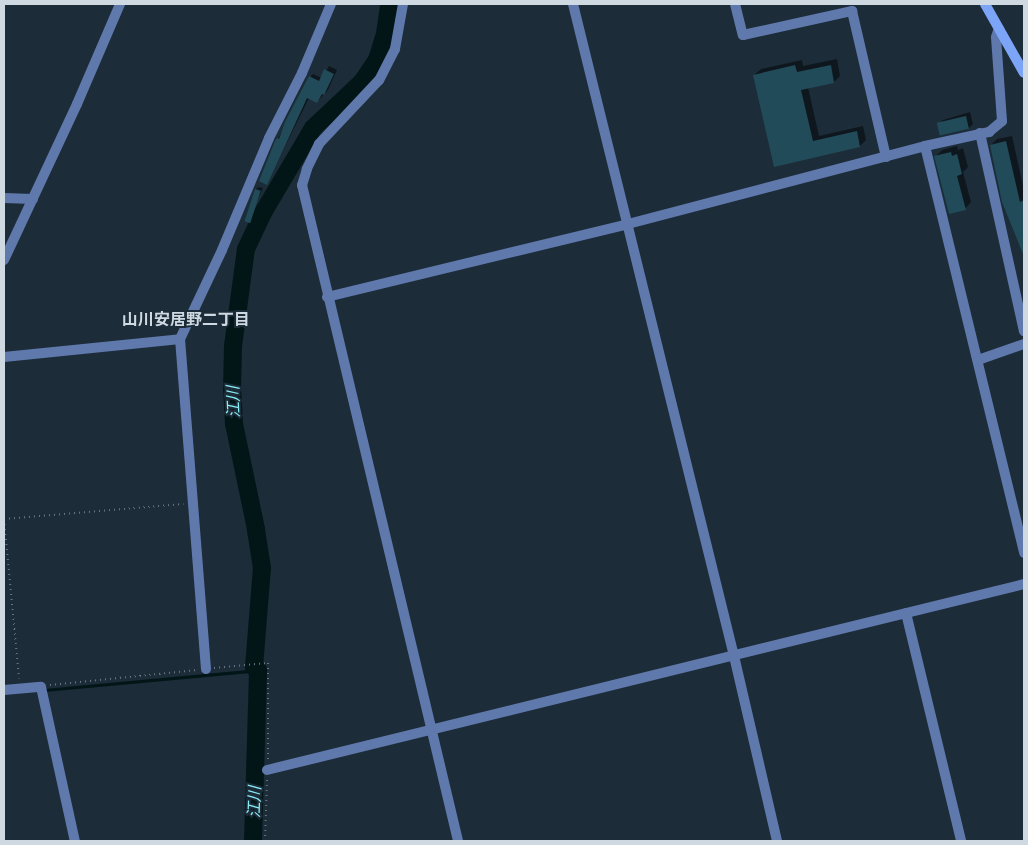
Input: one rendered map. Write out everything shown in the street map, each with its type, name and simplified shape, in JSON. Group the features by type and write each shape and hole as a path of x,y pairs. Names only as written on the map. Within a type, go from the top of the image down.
{"main road":[{"path":"985,4 1024,73"}],"street":[{"path":"4,260 77,104 120,4"},
{"path":"206,669 180,339 222,250 269,138 302,73 331,4"},
{"path":"403,4 395,49 379,80 320,144 306,169 302,185 458,841"},
{"path":"574,4 734,656 777,841"},
{"path":"735,4 743,35 852,11 886,157"},
{"path":"328,297 628,224 925,146 990,132 1002,121 996,37 999,28"},
{"path":"980,134 1024,331"},
{"path":"925,146 1024,553"},
{"path":"4,198 33,198"},
{"path":"4,356 180,339"},
{"path":"978,360 1024,344"},
{"path":"268,770 432,732 1024,584"},
{"path":"906,613 961,841"},
{"path":"4,690 41,687 75,841"}],"path":[{"path":"20,688 4,519 193,504"},
{"path":"41,687 61,682 268,663 268,770 265,841"}],"building":[{"path":"795,65 797,72 831,65 834,83 801,90 813,141 857,131 860,147 774,167 753,75"},
{"path":"324,69 334,74 324,95 322,94 317,103 307,98 267,185 259,181 275,141 277,138 279,139 285,122 309,76 319,81"},
{"path":"966,116 969,129 940,135 937,123"},
{"path":"1006,141 1020,202 1024,200 1023,254 1002,202 990,145"},
{"path":"951,152 952,156 957,154 962,174 957,176 966,210 949,214 934,156"},
{"path":"255,189 261,191 250,223 244,221"}],"waterway":[{"name":"江川","path":"253,841 258,670 254,667 262,568 256,529 234,424 232,389 233,346 246,249 264,211 313,128 362,82 377,60 385,34 389,4"},
{"path":"44,690 258,670"}],"district":[{"name":"山川安居野二丁目","path":"186,319"}]}
